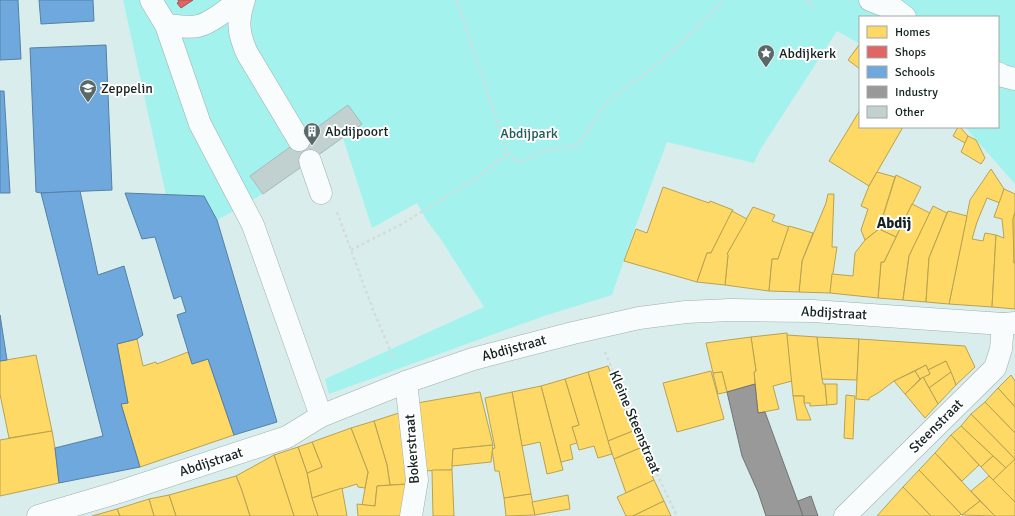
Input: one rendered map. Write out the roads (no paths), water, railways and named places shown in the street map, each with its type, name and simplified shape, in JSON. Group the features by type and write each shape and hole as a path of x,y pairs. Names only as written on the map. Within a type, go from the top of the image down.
{"street":[{"path":"151,0 166,25 200,124 253,225 321,416"},
{"path":"200,26 226,11 239,0"},
{"path":"244,0 238,29 241,41 246,53 298,140"},
{"path":"870,0 896,10 904,16"},
{"path":"166,25 215,28 227,34 246,53"},
{"path":"999,74 1015,79"},
{"path":"310,161 321,193"},
{"name":"Abdijstraat","path":"38,516 119,492 287,437 321,416 406,382 495,353 639,318 686,312 730,310 813,311 1009,324"},
{"name":"Steenstraat","path":"845,516 995,368 1009,324"},
{"name":"Bokerstraat","path":"406,382 417,480 411,516"}],"place":[{"name":"Abdijkerk","path":"766,68"},
{"name":"Zeppelin","path":"88,103"},
{"name":"Abdijpoort","path":"312,146"}],"district":[{"name":"Abdij","path":"894,223"}],"park label":[{"name":"Abdijpark","path":"529,133"}]}
